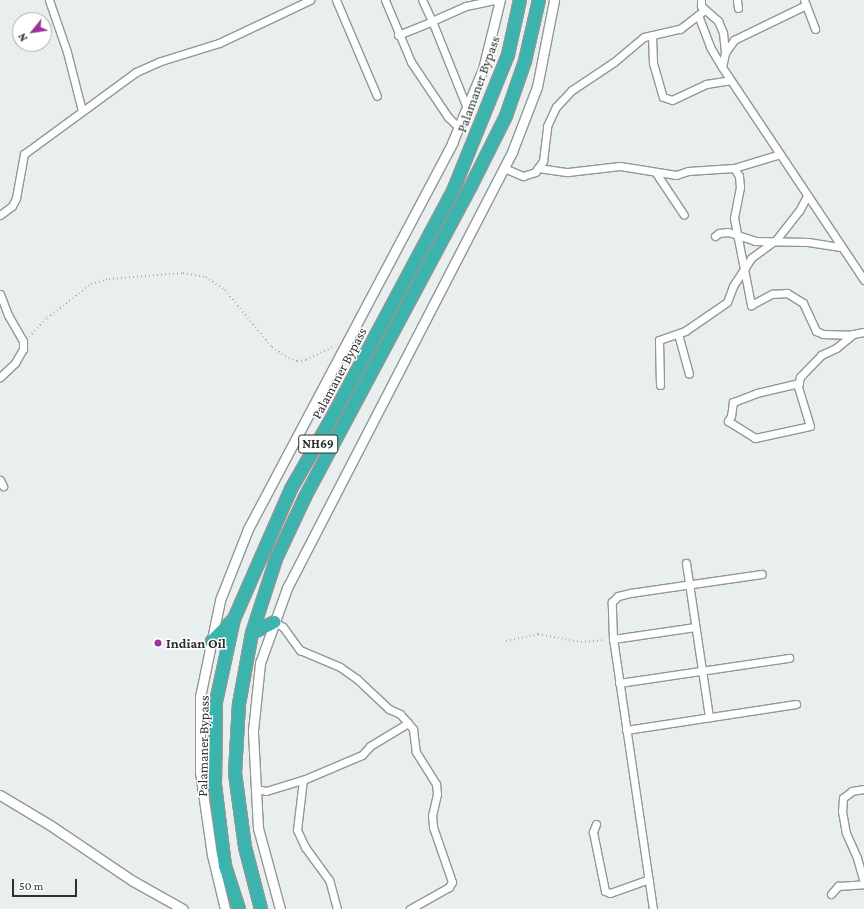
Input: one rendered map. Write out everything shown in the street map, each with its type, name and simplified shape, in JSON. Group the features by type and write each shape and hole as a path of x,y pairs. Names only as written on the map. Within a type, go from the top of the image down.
{"highway":[{"name":"Palamaner Bypass","path":"239,909 226,866 215,785 216,702 234,619 291,489 330,423 453,191 508,55 520,0"},
{"name":"Palamaner Bypass","path":"261,909 245,847 235,773 239,704 252,633 276,559 306,497 470,188 506,116 526,60 539,0"},
{"path":"212,641 234,619"},
{"path":"252,633 275,622"}],"street":[{"path":"49,0 67,52 82,111"},
{"path":"0,215 12,206 16,198 24,154 136,72 161,61 219,43 310,0"},
{"path":"336,0 377,96"},
{"path":"385,0 398,35 425,85 452,123 458,127"},
{"path":"422,0 467,108"},
{"path":"398,35 466,6 494,0"},
{"path":"225,909 212,855 200,772 200,697 220,600 248,529 343,349 467,108 483,69 500,0"},
{"path":"280,909 258,828 253,730 260,663 287,588 504,168 537,87 554,0"},
{"path":"701,0 701,12 710,47 730,80 864,280"},
{"path":"737,0 738,8"},
{"path":"725,53 734,40 805,3 814,29"},
{"path":"504,168 524,176 538,168 543,161 547,126 556,107 572,90 614,62 644,37 680,29 701,12"},
{"path":"701,12 718,21 723,33 725,53 721,80"},
{"path":"652,35 653,63 663,97 672,100 706,84 721,80 730,80"},
{"path":"538,168 568,172 620,166 676,175 688,171 734,168 780,154"},
{"path":"734,168 739,176 734,218 743,270 751,304 772,294 788,293 803,303 816,331 823,334 852,334 864,332"},
{"path":"656,173 684,215"},
{"path":"660,385 659,340 678,334 727,302 733,286 751,258 776,240 800,211 807,196"},
{"path":"715,236 719,233 728,232 755,241 776,240 841,246"},
{"path":"0,294 8,315 23,341 23,349 14,363 0,377"},
{"path":"678,334 689,374"},
{"path":"799,383 757,393 733,402 732,416 728,421 755,438 810,426 799,383 800,377 810,365 852,334"},
{"path":"686,563 709,717"},
{"path":"653,909 619,683 610,609 618,596 762,574"},
{"path":"275,622 283,627 300,650 340,667 408,723 413,729 416,752 425,763 436,784 437,794 432,815 433,827 452,882 449,887 410,909"},
{"path":"613,639 695,627"},
{"path":"619,683 788,658"},
{"path":"626,730 796,704"},
{"path":"256,789 266,791 304,780 362,755 370,746 408,723"},
{"path":"304,780 297,830 305,847 329,880 337,909"},
{"path":"831,894 838,886 864,884 857,858 846,833 842,811 843,798 852,790 864,789"},
{"path":"0,796 50,825 133,881 183,909"},
{"path":"596,824 593,832 605,891 610,893 649,879"}],"path":[{"path":"23,341 47,318 91,284 109,279 183,273 206,277 225,290 272,347 285,356 297,361 306,360 330,347 343,349"},
{"path":"506,642 538,634 581,642 613,639"}],"place":[{"name":"Indian Oil","path":"158,643"}]}
